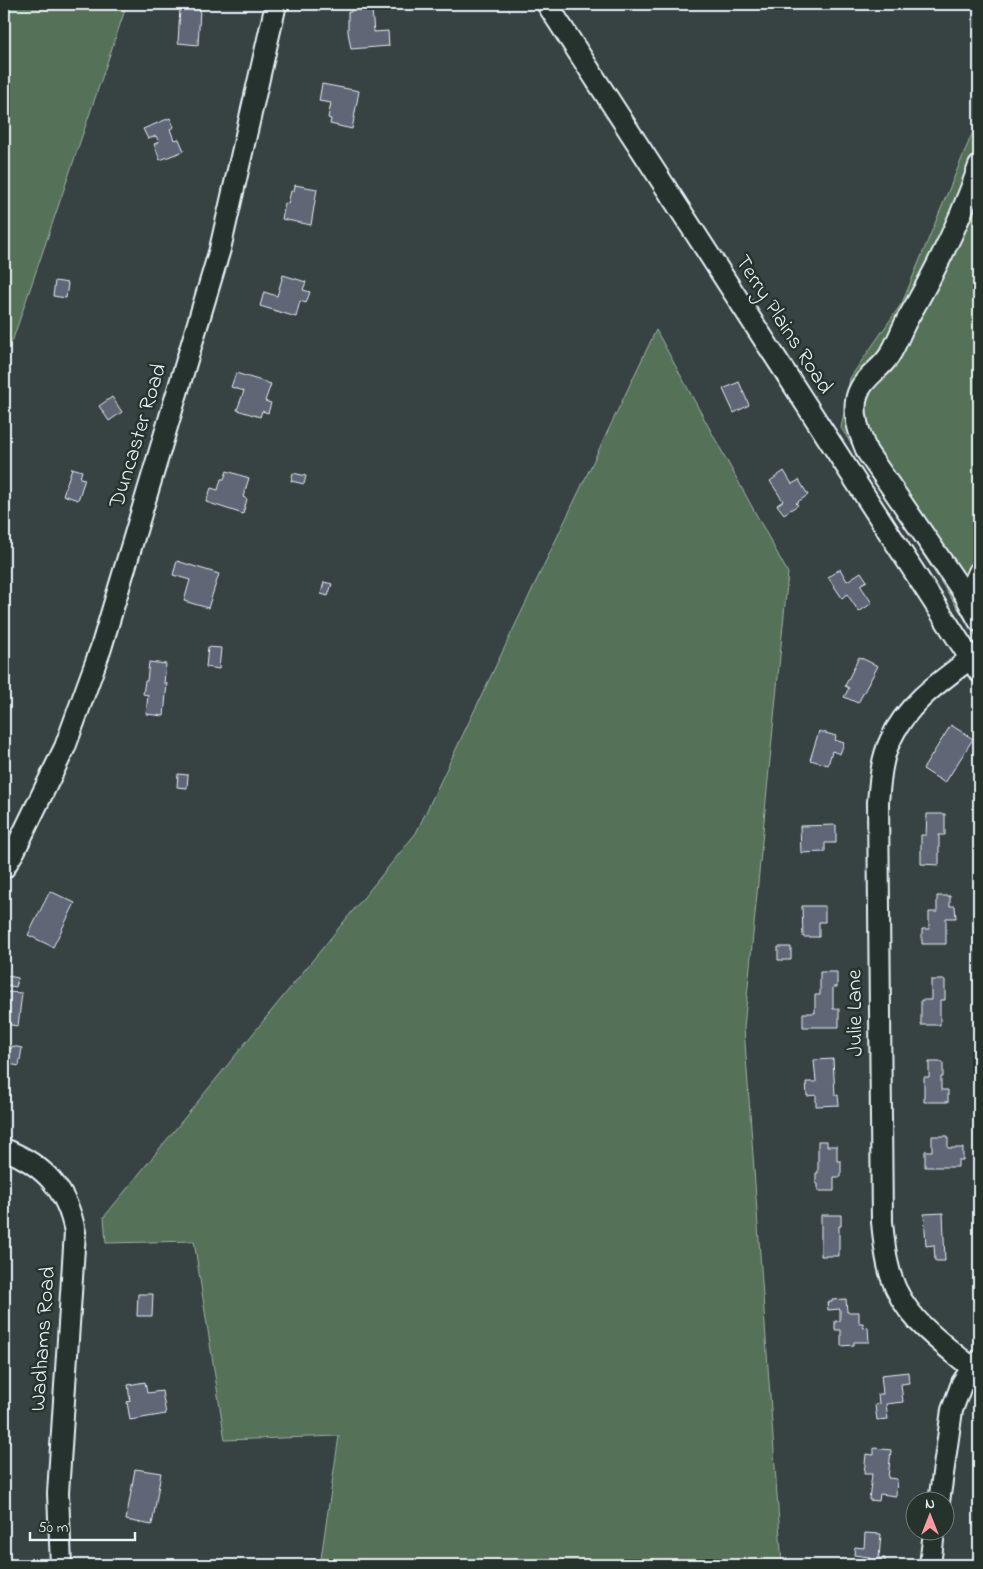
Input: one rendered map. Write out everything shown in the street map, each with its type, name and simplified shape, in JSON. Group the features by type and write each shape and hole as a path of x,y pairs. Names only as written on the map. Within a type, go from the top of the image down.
{"street":[{"name":"Duncaster Road","path":"4,868 65,746 101,648 220,249 276,4"},
{"name":"Terry Plains Road","path":"547,4 974,665"},
{"path":"979,166 959,219 922,296 907,319 889,356 864,381 855,405 860,434 867,452 964,594 979,621"},
{"path":"964,594 973,584 979,572"},
{"name":"Julie Lane","path":"974,665 936,683 911,707 889,742 883,764 878,802 882,1222 886,1257 891,1278 906,1307 922,1326 976,1365"},
{"name":"Wadhams Road","path":"4,1149 34,1163 51,1178 68,1206 75,1232 58,1493 61,1565"},
{"path":"940,1492 952,1410 962,1383 976,1365"},
{"path":"930,1565 933,1542"}],"green space":[{"path":"4,4 127,4 12,342 4,341"},
{"path":"979,117 979,641 841,428 850,378 902,303"},
{"path":"656,330 788,573 744,1028 782,1565 320,1565 339,1436 225,1440 194,1241 106,1243 104,1217 416,833"}],"building":[{"path":"351,5 360,5 360,10 372,10 374,32 388,31 389,46 351,49 348,32 348,12 351,12"},
{"path":"180,8 200,10 198,45 178,43"},
{"path":"322,84 359,91 352,129 330,124 331,119 328,118 331,103 319,101"},
{"path":"170,118 174,127 170,129 174,140 179,139 184,151 160,160 154,144 159,142 156,136 148,139 143,129"},
{"path":"295,185 317,189 311,225 282,219 285,203 288,204 291,191 294,191"},
{"path":"283,275 306,282 303,290 310,292 306,303 300,301 296,317 260,306 264,292 277,296"},
{"path":"55,281 68,283 66,298 53,296"},
{"path":"236,373 271,384 265,401 271,403 268,413 262,411 260,417 237,410 244,391 231,387"},
{"path":"739,382 749,405 734,413 723,389"},
{"path":"112,397 122,412 109,421 99,406"},
{"path":"72,468 82,471 80,478 85,479 78,500 63,495"},
{"path":"227,471 249,478 243,497 247,499 243,514 206,502 211,488 218,490 221,479 224,479"},
{"path":"784,471 792,484 799,480 808,495 796,503 798,505 784,514 777,505 783,501 770,481"},
{"path":"293,473 306,476 304,484 291,481"},
{"path":"177,561 219,574 208,608 184,601 190,580 173,575"},
{"path":"840,569 847,581 861,572 867,581 860,585 872,603 859,612 847,594 842,598 828,577"},
{"path":"324,582 332,584 328,596 321,594"},
{"path":"208,647 221,648 219,669 206,667"},
{"path":"859,657 878,666 858,703 844,697 849,688 845,686"},
{"path":"149,662 166,664 164,683 167,683 164,716 146,714 148,695 143,694 145,681 147,681"},
{"path":"951,725 973,739 945,783 923,769"},
{"path":"819,731 836,736 835,740 844,743 840,754 832,751 828,765 810,760"},
{"path":"178,774 188,775 187,788 177,787"},
{"path":"927,814 945,814 945,835 939,835 939,865 921,864 921,835 926,835"},
{"path":"836,825 836,843 825,843 825,852 801,853 800,826"},
{"path":"50,891 75,903 53,947 28,935"},
{"path":"937,896 950,896 950,906 955,906 956,918 946,918 946,944 922,944 922,929 929,929 929,912 937,912"},
{"path":"802,906 825,906 825,922 819,922 819,937 803,937"},
{"path":"778,947 791,947 791,960 778,960"},
{"path":"820,972 837,972 837,987 833,987 833,1009 839,1009 839,1027 803,1027 803,1013 815,1013 815,995 820,995"},
{"path":"4,975 18,978 16,987 4,985"},
{"path":"931,980 945,980 945,1000 940,1000 940,1025 921,1025 921,1000 931,1000"},
{"path":"7,992 22,993 18,1026 4,1024"},
{"path":"12,1046 22,1048 19,1066 4,1063 4,1048 11,1049"},
{"path":"833,1059 835,1095 838,1095 839,1105 816,1106 816,1095 807,1096 806,1082 816,1082 814,1060"},
{"path":"929,1062 943,1062 941,1090 948,1090 948,1102 924,1102 924,1077 929,1077"},
{"path":"932,1136 948,1136 948,1148 963,1148 963,1160 958,1160 958,1167 925,1167 925,1151 932,1151"},
{"path":"818,1141 827,1141 827,1146 837,1146 837,1161 841,1161 841,1177 834,1177 834,1191 818,1191 816,1173 818,1173"},
{"path":"943,1213 945,1261 935,1261 934,1245 926,1246 924,1214"},
{"path":"821,1215 841,1215 839,1256 821,1256"},
{"path":"138,1294 153,1294 152,1316 137,1316"},
{"path":"846,1299 847,1312 859,1312 859,1323 863,1323 863,1328 868,1327 869,1342 854,1342 854,1345 841,1346 841,1330 835,1330 835,1321 840,1321 840,1309 828,1310 827,1302"},
{"path":"908,1372 909,1383 901,1384 903,1402 886,1404 888,1419 877,1420 875,1405 879,1404 878,1394 883,1394 881,1375"},
{"path":"145,1382 147,1393 162,1391 166,1414 130,1420 127,1402 130,1401 128,1385"},
{"path":"874,1448 891,1450 888,1478 897,1479 896,1496 880,1494 879,1501 869,1500 872,1474 864,1474 866,1454 874,1455"},
{"path":"135,1469 161,1473 152,1525 126,1520"},
{"path":"865,1533 881,1534 879,1558 885,1558 885,1565 868,1565 869,1557 854,1555 855,1547 864,1548"}]}
